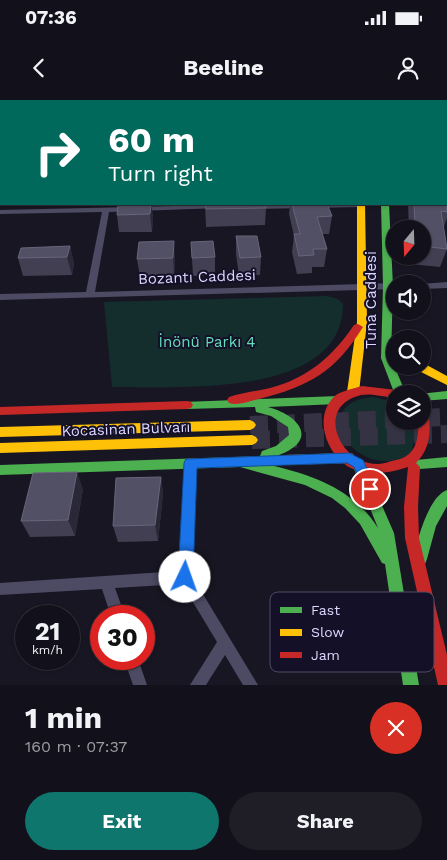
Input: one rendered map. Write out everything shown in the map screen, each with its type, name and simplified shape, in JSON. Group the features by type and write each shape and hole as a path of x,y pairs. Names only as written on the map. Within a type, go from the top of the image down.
{"main road":[{"name":"Tuna Caddesi","path":"353,392 357,371 362,286 361,205"},
{"name":"Tuna Caddesi","path":"385,205 390,275"},
{"name":"Tuna Caddesi","path":"388,320 386,358 395,385"},
{"path":"210,404 271,392 309,378 325,368 344,350 360,324"},
{"path":"387,325 390,330"},
{"path":"431,372 447,381"},
{"path":"0,412 338,400 353,392 371,389 386,392"},
{"path":"431,396 447,395"},
{"path":"338,400 330,412 328,428 335,444 354,461 374,469 391,471 417,465 447,462"},
{"path":"210,404 272,410 285,415 294,424 296,435 291,446 286,450 236,461"},
{"name":"Kocasinan Bulvarı","path":"0,432 250,424"},
{"path":"425,592 411,522 417,465 431,451 434,436 431,426"},
{"name":"Kocasinan Bulvarı","path":"0,448 252,440"},
{"path":"236,461 318,484 341,496 366,521 392,567"},
{"path":"0,470 236,461 354,461"},
{"path":"354,461 382,517 390,549 396,592"},
{"path":"419,568 429,527 439,506 447,496"},
{"path":"434,633 446,685"},
{"path":"409,672 411,685"}],"street":[{"path":"44,212 47,205"},
{"path":"248,207 323,205"},
{"path":"0,212 230,207"},
{"path":"90,294 106,210"},
{"path":"431,286 447,285"},
{"name":"Bozantı Caddesi","path":"0,296 386,286"},
{"path":"190,463 185,577 251,685"},
{"path":"0,589 185,577"},
{"path":"106,582 114,605"},
{"path":"197,685 225,642"},
{"path":"135,670 140,685"}],"green space":[{"name":"İnönü Parkı 4","path":"327,296 338,299 343,304 336,335 316,357 287,372 251,381 213,386 112,387 104,302"},
{"path":"373,397 386,400 386,430 416,430 411,455 391,461 372,459 359,453 348,443 342,432 340,420 344,409 355,401"}],"building":[{"path":"118,205 151,205 150,214 117,215"},
{"path":"205,205 265,205 266,208 206,209"},
{"path":"292,205 327,205 332,216 317,217 327,249 313,249 314,255 299,256 294,234 300,234"},
{"path":"414,205 447,205 447,212 441,211 447,249 431,247 431,220 415,220"},
{"path":"236,236 257,236 261,257 240,258"},
{"path":"174,241 173,258 137,259 139,242"},
{"path":"213,241 215,257 192,258 191,242"},
{"path":"70,246 67,257 18,258 21,248"},
{"path":"77,472 68,520 21,521 33,473"},
{"path":"161,477 155,525 113,526 116,478"}],"tunnel":[{"path":"431,418 447,417"},
{"path":"250,425 386,419"},
{"path":"252,440 447,434"}],"traffic: fast":[{"path":"385,205 388,286 386,358 396,385"},
{"path":"431,396 447,395"},
{"path":"187,405 338,400"},
{"path":"260,409 285,418 292,423 296,430 295,436 290,443 266,455"},
{"path":"0,470 285,460"},
{"path":"420,464 447,462"},
{"path":"245,464 307,480 337,494 350,503 365,520 387,558"},
{"path":"358,464 387,533 396,592"},
{"path":"420,559 429,526 441,503 447,496"},
{"path":"409,672 411,685"}],"traffic: slow":[{"path":"353,392 362,322 361,205"},
{"path":"431,372 447,381"},
{"path":"0,432 250,425"},
{"path":"0,448 252,440"},
{"path":"285,460 349,458"}],"traffic: jam":[{"path":"233,400 272,391 305,379 334,359 358,327"},
{"path":"386,393 362,390 341,398 330,413 330,432 338,450 354,463 377,469 405,463 418,453 423,441 424,430"},
{"path":"0,411 187,405"},
{"path":"414,467 411,507 412,538 424,592"},
{"path":"434,633 446,685"}],"route":[{"path":"185,577 190,463 349,458 358,464 370,489"}]}
